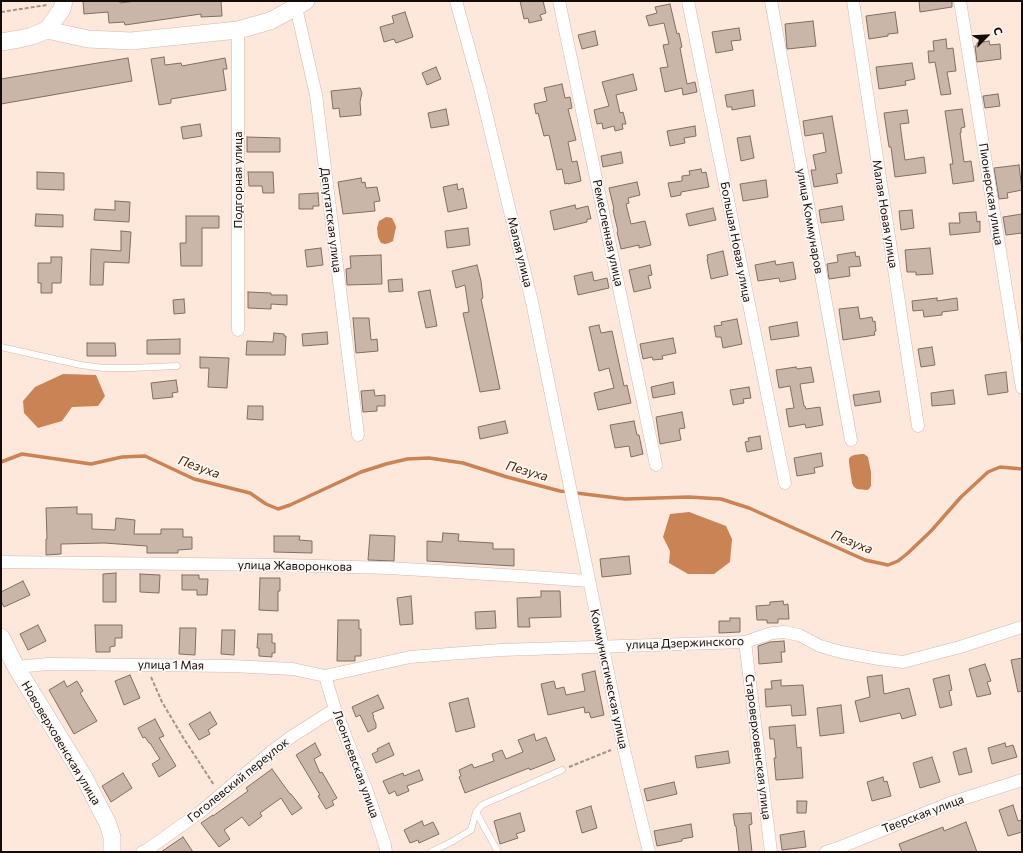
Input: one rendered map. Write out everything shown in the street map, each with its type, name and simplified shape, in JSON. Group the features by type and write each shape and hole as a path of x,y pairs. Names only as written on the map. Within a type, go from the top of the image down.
{"main road":[{"path":"1,42 32,36 47,30 62,9 64,1"},
{"path":"47,30 88,39 131,41 238,30 270,21 301,4"},
{"name":"Нововерховенская улица","path":"1,637 16,667 88,785 108,824 112,837 113,852"}],"street":[{"name":"Малая улица","path":"456,1 480,88 532,302 574,504"},
{"name":"Ремесленная улица","path":"559,1 656,465"},
{"name":"Большая Новая улица","path":"688,1 785,483"},
{"name":"улица Коммунаров","path":"770,1 850,440"},
{"name":"Малая Новая улица","path":"853,1 918,426"},
{"name":"Пионерская улица","path":"960,1 1022,388"},
{"name":"Депутатская улица","path":"301,4 316,95 358,435"},
{"name":"Подгорная улица","path":"238,30 238,330"},
{"name":"Коммунистическая улица","path":"574,504 623,745 649,852"},
{"name":"улица Жаворонкова","path":"1,562 289,565 412,570 589,581"},
{"name":"улица Дзержинского","path":"325,676 410,657 501,650 745,642 772,633 784,632 799,635 820,646 841,652 903,662 960,647 1022,627"},
{"name":"Староверховенская улица","path":"745,642 771,852"},
{"name":"улица 1 Мая","path":"16,667 48,664 231,666 292,669 325,676"},
{"name":"Леонтьевская улица","path":"325,676 335,709 368,794 386,852"},
{"name":"Гоголевский переулок","path":"142,852 199,813 244,774 291,737 335,709"},
{"name":"Тверская улица","path":"826,852 950,803 1022,780"}],"lane":[{"path":"1,347 81,365 103,368 177,366"},
{"path":"431,852 471,830 476,812 482,806 562,770"},
{"path":"476,812 498,852"}],"path":[{"path":"1,12 49,4 50,1"},
{"path":"146,665 162,702 184,739 221,795"},
{"path":"562,770 623,745"}],"shaded area":[{"path":"386,217 392,218 396,227 393,241 385,244 381,243 378,237 377,228 379,221"},
{"path":"63,374 96,375 105,396 98,406 72,407 62,421 38,428 24,413 23,401 35,387"},
{"path":"864,454 868,457 871,472 871,486 867,490 857,489 854,487 849,463 850,457"},
{"path":"689,512 726,526 732,539 730,562 714,574 688,574 669,563 670,551 663,537 670,514"}],"building":[{"path":"83,1 120,1 120,3 136,1 221,1 222,16 201,17 201,14 125,25 124,22 109,23 108,12 84,14"},
{"path":"520,1 543,1 546,13 540,15 542,20 529,23 528,18 524,19"},
{"path":"919,1 952,1 952,7 920,12"},
{"path":"670,4 677,34 679,33 682,47 680,48 687,84 695,82 697,92 683,95 682,88 665,92 660,68 668,67 663,45 669,44 664,23 649,26 646,16 657,13 655,7"},
{"path":"405,12 413,37 396,43 394,39 384,42 380,27 394,23 392,16"},
{"path":"895,12 898,33 869,39 866,16"},
{"path":"813,21 816,46 787,49 785,24"},
{"path":"739,28 741,40 731,41 733,50 716,53 712,32"},
{"path":"595,31 598,45 582,49 578,35"},
{"path":"946,39 947,49 953,48 956,71 947,72 951,94 941,95 935,62 929,63 928,51 934,51 933,41"},
{"path":"989,41 990,45 1000,44 1001,59 977,62 975,46 977,46 977,43"},
{"path":"164,57 165,65 181,63 182,66 225,58 227,69 223,69 226,90 171,99 171,103 159,105 151,59"},
{"path":"128,58 132,81 1,104 1,79"},
{"path":"912,63 915,79 905,81 906,85 879,89 876,67"},
{"path":"436,67 441,79 427,85 422,73"},
{"path":"633,74 637,90 616,95 620,113 623,112 626,124 622,124 623,129 615,131 614,126 603,129 602,123 597,124 594,110 609,106 602,82"},
{"path":"562,84 565,98 570,97 572,108 568,109 576,140 568,142 572,162 577,161 581,181 568,184 565,184 562,169 557,170 549,135 544,136 534,104 547,101 544,88"},
{"path":"360,88 362,93 360,102 361,115 340,117 339,108 333,109 331,91"},
{"path":"753,90 755,106 732,110 732,107 727,107 725,95"},
{"path":"998,94 1000,106 985,108 983,96"},
{"path":"446,109 449,125 431,128 428,113"},
{"path":"962,109 965,127 961,128 960,133 964,162 971,161 974,181 953,184 950,164 953,164 945,111"},
{"path":"907,110 909,123 900,124 905,160 924,157 926,173 895,177 884,113"},
{"path":"832,116 842,173 836,174 838,183 814,187 811,170 816,170 813,155 826,152 823,133 805,136 803,121"},
{"path":"200,124 202,136 183,139 181,127"},
{"path":"695,126 696,136 684,138 685,143 670,146 667,131"},
{"path":"750,136 754,158 741,161 737,138"},
{"path":"247,137 280,138 280,152 247,152"},
{"path":"621,152 623,163 603,167 601,156"},
{"path":"1019,165 1022,190 1007,193 1008,198 999,199 994,168"},
{"path":"701,169 702,173 706,172 709,187 681,192 681,195 671,197 668,183 682,181 682,176 690,175 689,171"},
{"path":"37,172 64,173 64,190 37,189"},
{"path":"248,172 273,172 274,193 263,193 262,186 249,186"},
{"path":"361,178 362,183 365,182 366,188 377,187 380,201 374,202 375,211 343,214 338,182"},
{"path":"766,180 768,197 743,201 740,184"},
{"path":"637,182 640,195 628,198 629,203 626,204 631,224 645,221 651,245 639,248 639,245 621,249 609,188"},
{"path":"457,184 458,190 463,188 467,208 448,212 443,187"},
{"path":"318,193 319,206 313,206 313,209 299,209 299,194"},
{"path":"115,201 130,202 129,222 94,220 95,209 115,210"},
{"path":"575,205 576,209 588,206 591,219 587,219 587,222 554,230 550,211"},
{"path":"842,206 844,220 821,223 819,210"},
{"path":"713,208 716,220 689,226 686,214"},
{"path":"912,210 914,228 901,230 899,211"},
{"path":"976,212 977,222 980,221 980,232 950,235 949,223 960,223 959,213"},
{"path":"36,214 63,215 63,227 35,226"},
{"path":"1022,214 1022,233 1006,235 1003,217"},
{"path":"186,216 219,216 219,228 202,228 202,266 181,266 180,243 186,243"},
{"path":"468,228 470,245 447,248 445,231"},
{"path":"121,231 131,232 129,263 104,262 103,285 90,285 91,249 121,251"},
{"path":"321,248 323,265 307,267 305,250"},
{"path":"930,248 933,274 916,275 916,272 907,272 905,250"},
{"path":"723,251 728,275 711,279 707,255"},
{"path":"855,252 856,257 859,256 861,266 849,267 850,276 829,279 827,264 838,262 837,255"},
{"path":"381,255 382,284 347,285 346,269 351,268 350,256"},
{"path":"51,257 62,257 61,283 52,283 52,293 41,293 41,283 38,283 38,263 51,263"},
{"path":"775,261 776,265 793,262 796,279 780,282 779,278 758,281 755,265"},
{"path":"477,265 483,298 481,299 500,389 480,392 463,313 469,312 465,285 456,288 452,271"},
{"path":"650,265 652,275 648,276 651,288 634,292 629,270"},
{"path":"592,272 594,281 607,278 609,288 578,295 574,276"},
{"path":"402,279 403,291 389,292 388,280"},
{"path":"430,290 437,326 426,328 418,292"},
{"path":"248,292 271,293 271,295 287,295 287,305 271,304 271,309 248,308"},
{"path":"937,298 937,301 957,298 958,310 942,312 942,315 924,317 923,310 913,311 912,301"},
{"path":"184,299 185,313 174,314 173,300"},
{"path":"858,307 860,319 872,317 873,322 875,321 875,335 843,340 839,309"},
{"path":"353,318 369,318 371,340 377,339 378,351 356,353"},
{"path":"737,319 742,344 723,348 721,337 716,337 714,326 722,325 721,322"},
{"path":"797,322 799,336 771,340 769,327"},
{"path":"599,325 601,333 612,331 624,386 627,385 631,403 598,410 594,393 614,388 609,368 599,371 589,327"},
{"path":"327,332 328,344 303,346 302,334"},
{"path":"274,333 284,334 284,336 286,336 285,355 246,355 247,341 273,342"},
{"path":"673,338 676,353 662,356 663,359 653,360 652,357 643,359 640,344"},
{"path":"180,339 180,354 147,354 147,340"},
{"path":"87,343 115,343 116,356 87,356"},
{"path":"932,347 935,365 921,367 918,349"},
{"path":"200,357 229,358 227,388 208,387 209,368 200,368"},
{"path":"796,367 797,369 811,367 814,382 800,384 804,406 806,409 820,407 823,425 806,428 805,424 789,427 786,409 794,408 790,386 779,388 776,370"},
{"path":"1006,372 1008,392 988,395 985,375"},
{"path":"176,380 178,392 172,393 173,397 153,399 151,383"},
{"path":"673,382 675,394 653,398 651,387"},
{"path":"749,387 751,398 743,399 744,403 733,405 730,390"},
{"path":"374,390 375,396 385,395 385,406 377,406 377,411 363,412 361,391"},
{"path":"953,390 955,404 932,406 931,393"},
{"path":"879,391 881,402 855,406 853,395"},
{"path":"248,406 263,406 263,420 247,419"},
{"path":"682,412 685,428 679,429 681,440 660,444 656,417"},
{"path":"505,421 508,433 480,439 478,427"},
{"path":"634,421 643,454 631,457 629,446 615,448 610,425"},
{"path":"760,436 762,449 747,452 745,442 749,441 748,438"},
{"path":"821,453 823,466 814,468 815,473 797,476 794,458"},
{"path":"77,507 77,514 92,514 92,529 115,530 116,518 135,520 134,534 161,534 161,529 183,529 183,537 192,537 192,549 178,550 178,553 147,553 147,546 104,543 61,544 61,554 46,555 46,508"},
{"path":"443,533 459,534 458,541 493,543 493,549 514,549 514,566 427,561 427,541 442,542"},
{"path":"370,535 395,536 394,561 368,560"},
{"path":"274,536 300,536 299,540 312,541 312,553 274,552"},
{"path":"629,556 631,574 602,577 600,559"},
{"path":"116,573 116,602 103,602 103,574"},
{"path":"140,574 160,575 159,593 140,592"},
{"path":"182,575 199,575 199,579 208,579 207,595 197,595 197,590 182,590"},
{"path":"260,578 280,578 280,591 278,591 278,611 259,610"},
{"path":"23,581 30,595 4,607 1,601 1,592"},
{"path":"541,591 560,591 561,617 529,618 530,627 518,627 517,598 541,597"},
{"path":"411,596 413,624 400,625 397,598"},
{"path":"783,601 784,605 788,604 789,619 778,619 778,623 767,623 767,620 757,620 756,606 770,605 770,602"},
{"path":"495,611 496,628 476,629 475,612"},
{"path":"730,618 740,618 740,632 719,633 719,621 730,621"},
{"path":"338,620 359,620 359,629 361,629 361,656 355,656 355,661 337,661"},
{"path":"38,625 46,641 28,650 20,634"},
{"path":"95,625 122,625 122,638 115,638 115,646 110,647 110,652 96,652"},
{"path":"180,628 196,628 195,655 179,654"},
{"path":"222,630 235,630 234,655 221,654"},
{"path":"258,634 272,634 272,643 275,643 275,653 272,653 272,657 259,656 259,648 257,648"},
{"path":"784,641 785,652 781,652 782,662 759,664 758,646 770,642"},
{"path":"1022,658 1022,691 1018,692 1011,660"},
{"path":"985,664 991,681 987,682 991,694 977,697 969,669"},
{"path":"595,671 604,715 591,718 589,712 585,713 584,707 548,715 541,684 554,681 556,689 564,687 566,695 585,691 582,674"},
{"path":"130,675 140,698 124,705 115,681"},
{"path":"882,675 884,694 909,688 916,715 902,719 900,713 860,722 855,701 870,697 867,677"},
{"path":"949,675 952,690 949,691 952,705 940,708 933,679"},
{"path":"781,680 781,686 803,685 806,715 792,716 791,705 766,707 765,689 772,689 771,681"},
{"path":"64,681 67,687 77,681 83,691 80,693 97,721 74,734 49,690"},
{"path":"378,695 384,708 372,713 376,728 368,732 360,715 356,717 352,707"},
{"path":"468,698 475,727 456,732 449,703"},
{"path":"841,705 844,733 820,736 817,708"},
{"path":"210,712 217,724 208,730 210,734 199,740 189,724"},
{"path":"155,719 164,736 159,738 176,766 159,777 152,764 160,759 150,743 145,737 143,738 138,728"},
{"path":"795,725 797,748 801,747 803,778 776,780 774,739 770,739 769,727"},
{"path":"534,734 536,741 546,737 555,760 530,770 529,768 465,793 459,777 461,776 459,770 472,764 474,768 494,761 492,754 502,750 506,759 523,752 518,740"},
{"path":"315,743 321,755 314,759 320,773 322,772 337,798 332,801 334,805 326,809 318,796 320,795 296,755"},
{"path":"389,743 394,755 376,763 372,754 378,751 377,749"},
{"path":"1005,743 1006,747 1013,745 1017,757 992,764 988,748"},
{"path":"966,748 972,772 959,775 953,752"},
{"path":"728,751 730,763 697,768 695,756"},
{"path":"932,757 940,782 920,788 913,763"},
{"path":"272,769 302,808 292,815 281,798 260,813 262,816 249,826 242,817 224,830 230,839 219,847 201,823 248,791 246,788"},
{"path":"419,770 423,780 407,786 409,791 397,796 395,791 389,794 383,781 403,773 404,776"},
{"path":"123,773 132,788 111,802 102,786"},
{"path":"883,777 884,782 887,781 891,796 872,801 867,782"},
{"path":"674,782 677,794 647,801 644,789"},
{"path":"797,801 807,801 806,813 797,813"},
{"path":"1013,805 1018,821 1022,820 1022,832 1008,836 999,810"},
{"path":"591,806 597,828 582,833 576,811"},
{"path":"520,813 525,831 516,834 518,838 500,844 494,821"},
{"path":"751,813 752,824 749,825 752,852 739,852 733,814"},
{"path":"422,821 424,826 433,822 439,834 419,843 418,840 410,843 404,830"},
{"path":"966,822 977,852 902,852 899,844 943,827 944,831"},
{"path":"691,824 693,837 682,839 682,841 657,846 654,831"},
{"path":"804,831 806,847 782,850 780,835"},
{"path":"183,837 193,852 161,852"}],"waterway":[{"name":"Пезуха","path":"1,462 22,454 91,464 122,457 145,456 194,479 250,493 266,504 278,509 290,505 361,472 407,459 429,458 463,463 507,477 560,491 625,499 689,497 721,499 749,508 865,560 888,565 898,561 908,553 931,531 961,497 988,472 1000,467 1022,469"}]}
